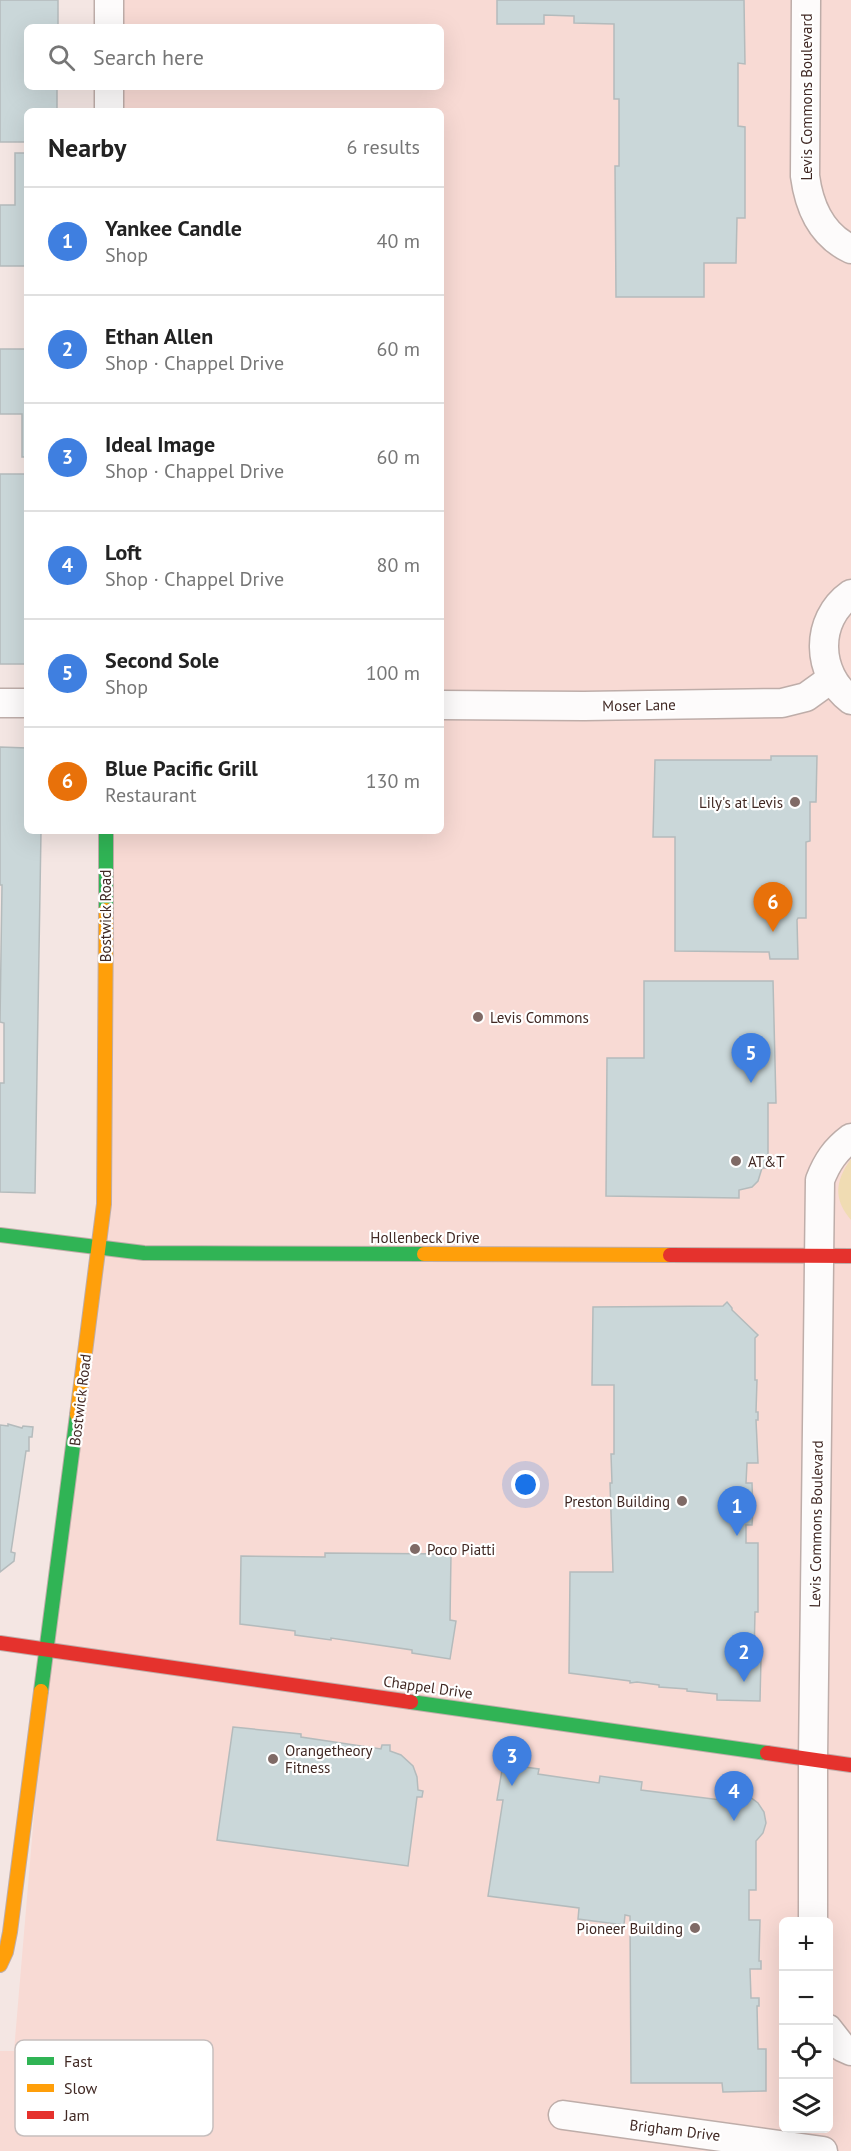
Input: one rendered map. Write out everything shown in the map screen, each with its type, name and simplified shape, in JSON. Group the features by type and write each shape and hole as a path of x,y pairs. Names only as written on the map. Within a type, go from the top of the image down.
{"street":[{"path":"109,0 109,24"},
{"name":"Levis Commons Boulevard","path":"806,0 805,176 807,195 814,213 829,233 851,249"},
{"path":"109,90 109,108"},
{"path":"851,594 835,611 825,636 826,669 831,679 851,700"},
{"name":"Moser Lane","path":"444,705 584,706 782,703 806,697 831,679"},
{"path":"0,703 24,703"},
{"name":"Bostwick Road","path":"0,1965 6,1952 10,1932 100,1247 104,1204 106,834"},
{"name":"Levis Commons Boulevard","path":"813,1917 820,1180 827,1162 840,1146 851,1138"},
{"name":"Hollenbeck Drive","path":"0,1235 154,1253 851,1256"},
{"name":"Chappel Drive","path":"0,1642 851,1765"},
{"path":"833,2035 842,2047 851,2051"},
{"name":"Brigham Drive","path":"563,2115 823,2151"}],"shaded area":[{"name":"Levis Commons","path":"109,0 851,0 851,2151 0,2151 0,2051 14,2051 48,1650 96,1279 106,834 444,834 444,108 109,108 109,90 444,90 444,24 109,24"},
{"path":"851,1159 851,1220 841,1205 838,1190 839,1182"}],"building":[{"path":"0,0 58,0 58,24 24,24 24,90 57,90 57,108 24,108 24,142 0,142"},
{"path":"497,0 744,0 745,64 738,63 738,126 745,127 745,218 737,218 736,263 704,263 704,297 616,297 615,166 619,166 619,99 614,99 614,24 574,23 574,16 544,15 544,24 497,24"},
{"path":"15,153 24,153 24,266 0,266 0,205 15,205"},
{"path":"0,349 24,349 24,457 22,457 22,414 0,414"},
{"path":"0,474 24,474 24,664 0,664"},
{"path":"0,747 24,748 24,834 41,834 35,1193 0,1192 0,1083 4,1083 4,1023 0,1022 2,885 0,885"},
{"path":"771,756 817,756 816,802 810,802 810,841 806,842 806,918 797,920 798,959 770,959 769,952 675,951 675,837 653,837 655,760 771,760"},
{"path":"644,981 773,981 776,1103 768,1103 768,1168 762,1168 758,1181 752,1187 739,1190 739,1198 606,1196 607,1058 644,1058"},
{"name":"Preston Building","path":"727,1302 732,1310 758,1335 755,1338 755,1380 757,1380 758,1463 747,1463 746,1483 752,1483 753,1510 752,1525 746,1525 746,1543 758,1543 758,1612 755,1612 754,1658 761,1658 760,1701 717,1700 717,1694 569,1673 570,1572 613,1572 610,1483 612,1483 611,1454 614,1454 614,1385 592,1385 593,1307 723,1306"},
{"path":"8,1424 22,1428 23,1426 33,1427 32,1437 29,1437 29,1451 26,1451 11,1552 15,1553 14,1561 0,1572 0,1425 8,1426"},
{"path":"325,1553 451,1554 450,1620 456,1621 450,1659 412,1653 412,1650 295,1635 295,1631 240,1624 241,1556 325,1557"},
{"path":"233,1727 301,1734 301,1737 381,1749 382,1745 390,1745 390,1751 401,1755 413,1766 418,1790 423,1791 422,1797 417,1797 408,1866 217,1840"},
{"name":"Pioneer Building","path":"503,1764 539,1769 538,1774 599,1783 600,1776 642,1782 641,1790 721,1800 738,1795 750,1797 758,1803 764,1812 766,1823 763,1833 756,1841 756,1890 749,1890 749,1920 760,1920 759,1961 761,1961 761,1969 750,1969 751,1998 759,1998 759,2006 757,2006 758,2049 766,2049 766,2091 723,2092 722,2083 631,2083 630,1916 625,1915 624,1925 578,1919 579,1908 488,1896 503,1800 497,1800"}],"traffic: fast":[{"path":"106,834 106,910"},
{"path":"0,1235 144,1253 424,1254"},
{"path":"41,1691 77,1415"},
{"path":"411,1702 767,1753"}],"traffic: slow":[{"path":"77,1415 104,1204 106,910"},
{"path":"424,1254 670,1255"},
{"path":"0,1965 6,1952 10,1932 41,1691"}],"traffic: jam":[{"path":"670,1255 851,1256"},
{"path":"0,1643 411,1702"},
{"path":"767,1753 851,1765"}],"place":[{"name":"Lily's at Levis","path":"795,802"},
{"name":"Blue Pacific Grill","path":"773,932"},
{"name":"Levis Commons","path":"478,1017"},
{"name":"Second Sole","path":"751,1083"},
{"name":"AT&T","path":"736,1161"},
{"name":"Preston Building","path":"682,1501"},
{"name":"Yankee Candle","path":"737,1536"},
{"name":"Poco Piatti","path":"415,1549"},
{"name":"Ethan Allen","path":"744,1682"},
{"name":"Orangetheory Fitness","path":"273,1759"},
{"name":"Ideal Image","path":"512,1786"},
{"name":"Loft","path":"734,1821"},
{"name":"Pioneer Building","path":"695,1928"}]}
